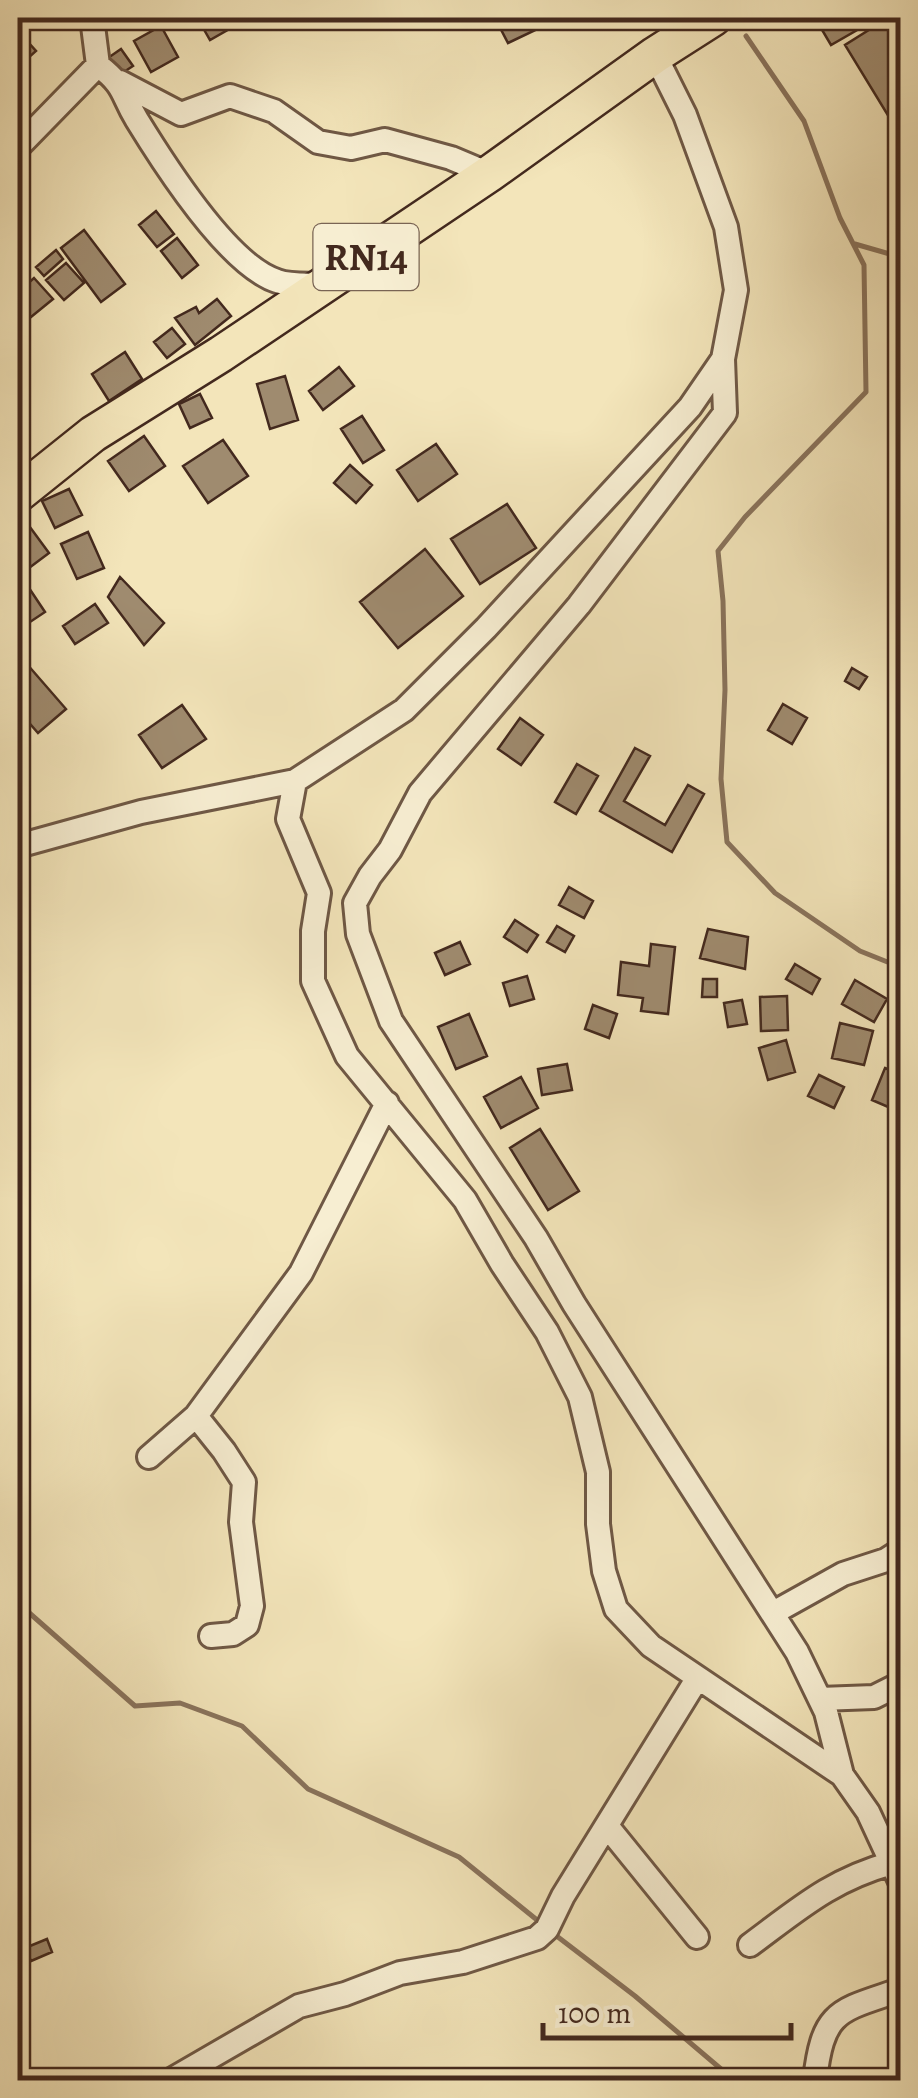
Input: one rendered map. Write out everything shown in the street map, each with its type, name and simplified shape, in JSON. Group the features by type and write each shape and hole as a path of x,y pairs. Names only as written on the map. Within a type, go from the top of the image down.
{"highway":[{"name":"RN14","path":"18,494 94,434 490,174 713,18"}],"street":[{"path":"92,18 98,65 120,82 181,114 230,96 274,111 318,142 351,148 385,140 452,158 490,174"},
{"path":"655,55 685,116 726,227 736,290 723,359 725,413 579,605 420,793 390,850 355,903 358,934 392,1021 536,1238 574,1304 774,1612 826,1712 842,1776"},
{"path":"18,147 98,65"},
{"path":"120,82 135,117 179,184 234,251 277,282 323,286"},
{"path":"18,846 141,812 295,781 404,710 486,628 690,407 723,359"},
{"path":"295,781 288,819 319,893 313,930 312,981 347,1056 465,1200 548,1332 580,1397 598,1472 598,1524 604,1570 616,1609 652,1646 842,1776 868,1812 896,1872 856,1873 828,1888 750,1945"},
{"path":"319,893 355,903"},
{"path":"149,1457 196,1416 301,1273 386,1104"},
{"path":"196,1416 244,1482 241,1522 252,1606 247,1626 211,1636"},
{"path":"774,1612 843,1574 886,1560 900,1551"},
{"path":"170,2080 299,2006 346,1994 400,1973 463,1962 537,1938 547,1929 563,1896 697,1679"},
{"path":"820,1698 874,1697 900,1684"},
{"path":"607,1826 697,1938"},
{"path":"815,2080 823,2033 835,2018 855,2003 900,1990"}],"building":[{"path":"234,18 238,24 210,40 198,19"},
{"path":"495,18 542,18 546,25 508,43"},
{"path":"815,18 878,18 831,45"},
{"path":"888,18 900,18 900,135 845,45"},
{"path":"161,26 178,57 151,72 134,41"},
{"path":"18,31 36,51 18,67"},
{"path":"121,49 133,66 116,77 105,60"},
{"path":"156,211 174,234 157,247 139,225"},
{"path":"84,230 125,284 101,302 61,248"},
{"path":"177,238 198,265 182,278 161,251"},
{"path":"56,250 63,259 44,276 36,267"},
{"path":"66,263 84,283 64,300 46,280"},
{"path":"34,278 53,299 31,317 18,302 18,292"},
{"path":"217,299 231,316 195,345 175,318 196,307 199,313"},
{"path":"172,328 185,344 167,358 154,342"},
{"path":"125,352 142,379 109,401 92,374"},
{"path":"339,367 354,386 323,410 309,391"},
{"path":"285,376 298,420 270,429 257,384"},
{"path":"200,394 212,418 190,428 179,404"},
{"path":"362,416 384,450 363,463 341,429"},
{"path":"144,436 165,466 129,491 108,461"},
{"path":"223,440 248,476 208,503 183,466"},
{"path":"436,444 457,474 418,501 397,470"},
{"path":"350,465 372,485 356,503 334,483"},
{"path":"69,489 82,515 55,528 42,501"},
{"path":"507,504 536,548 480,584 451,539"},
{"path":"24,519 49,553 29,568 18,553 18,524"},
{"path":"88,532 104,568 77,579 61,544"},
{"path":"425,549 463,596 398,648 360,602"},
{"path":"120,577 164,623 144,645 108,597"},
{"path":"25,582 45,612 18,630 18,587"},
{"path":"95,604 108,623 75,644 63,626"},
{"path":"26,663 66,709 38,733 18,710 18,670"},
{"path":"852,668 867,677 859,689 845,681"},
{"path":"783,704 807,718 792,744 768,730"},
{"path":"182,705 206,739 162,768 139,735"},
{"path":"520,718 543,735 521,765 498,749"},
{"path":"635,748 650,756 624,801 665,825 688,785 704,794 672,852 600,811"},
{"path":"577,764 598,776 576,814 555,802"},
{"path":"569,887 593,901 584,918 559,905"},
{"path":"515,920 538,935 527,952 504,937"},
{"path":"557,926 574,936 565,952 547,942"},
{"path":"708,929 748,937 745,969 700,958"},
{"path":"460,942 470,964 445,975 435,953"},
{"path":"651,944 675,947 668,1014 641,1011 643,998 618,995 621,962 649,966"},
{"path":"795,964 820,979 812,994 786,979"},
{"path":"527,976 534,999 510,1006 503,983"},
{"path":"703,979 717,979 717,997 702,997"},
{"path":"855,980 887,999 874,1022 842,1004"},
{"path":"787,996 788,1030 761,1031 760,997"},
{"path":"742,1000 747,1024 728,1027 724,1003"},
{"path":"593,1005 617,1014 609,1038 585,1029"},
{"path":"469,1014 487,1056 456,1069 438,1027"},
{"path":"840,1023 873,1031 864,1065 832,1058"},
{"path":"786,1040 795,1072 768,1080 759,1048"},
{"path":"567,1064 572,1090 542,1095 538,1069"},
{"path":"885,1068 900,1074 900,1112 872,1100"},
{"path":"819,1075 844,1087 834,1108 808,1096"},
{"path":"521,1077 538,1108 501,1128 484,1097"},
{"path":"540,1129 579,1191 548,1210 510,1148"},
{"path":"47,1939 52,1952 31,1961 25,1948"}],"waterway":[{"path":"746,36 804,121 840,218 864,265 866,392 745,517 718,551 725,690 721,779 727,842 775,893 860,951 900,967"},
{"path":"855,244 900,257"},
{"path":"18,1603 135,1706 180,1703 242,1726 308,1789 459,1857 542,1924"},
{"path":"554,1934 734,2080"}]}
